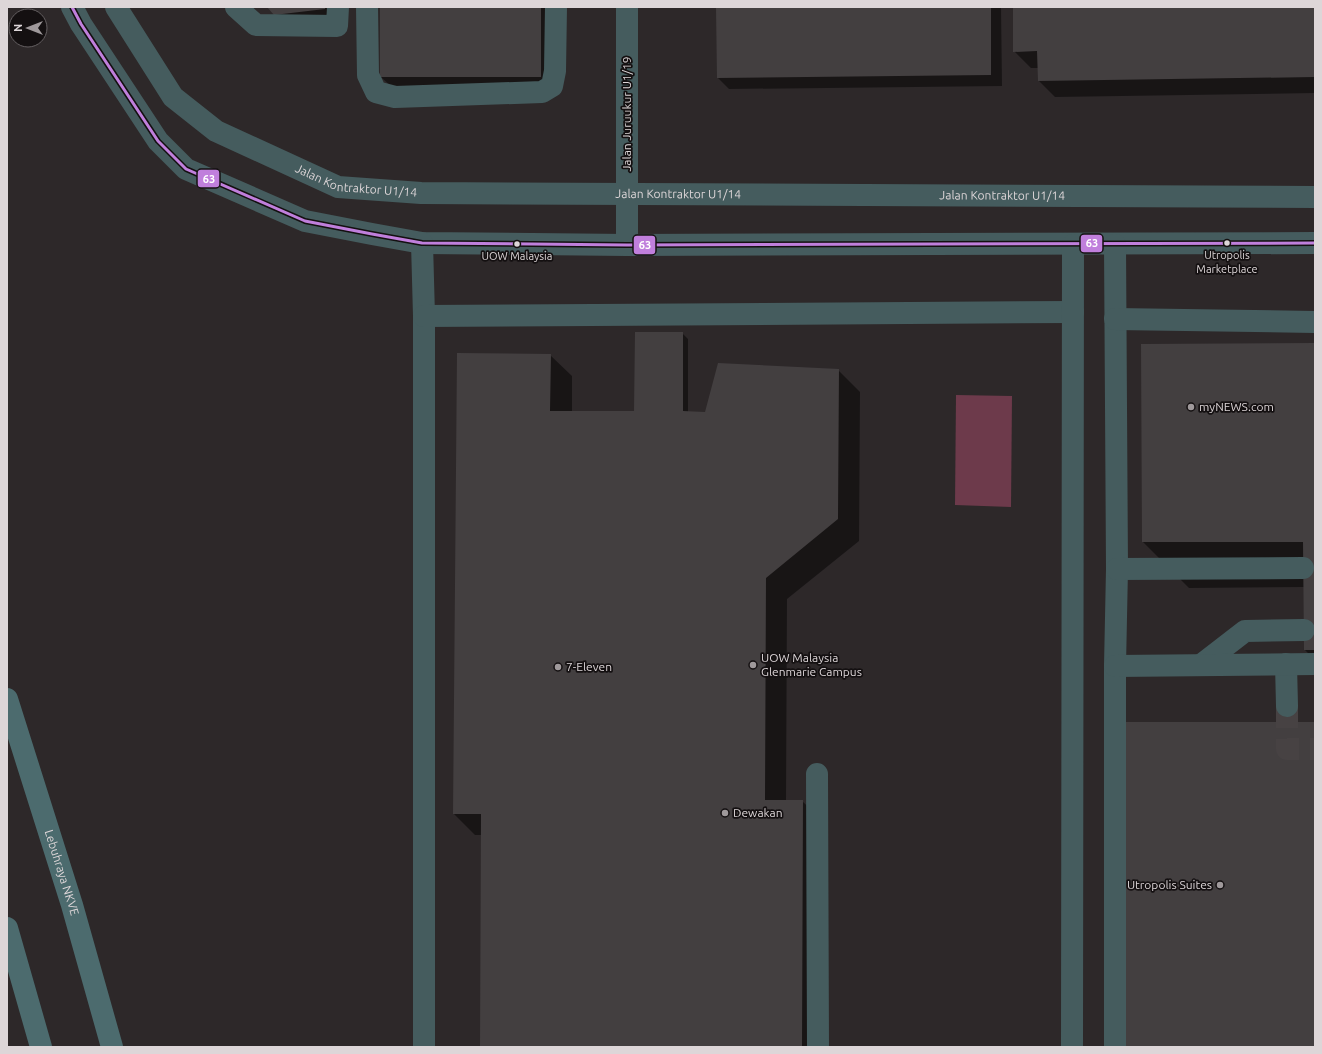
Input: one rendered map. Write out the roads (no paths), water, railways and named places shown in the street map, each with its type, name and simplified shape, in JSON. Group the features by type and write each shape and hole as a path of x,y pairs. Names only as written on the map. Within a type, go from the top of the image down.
{"highway":[{"name":"Lebuhraya NKVE","path":"7,699 72,905 112,1047"},
{"path":"7,928 41,1047"}],"street":[{"path":"72,7 81,24 158,141 186,169 306,221 422,243 627,245 1115,245 1315,243"},
{"name":"Jalan Kontraktor U1/14","path":"116,7 173,97 216,131 338,187 421,194 1315,197"},
{"path":"236,7 256,25 330,26 337,26 338,7"},
{"path":"367,7 368,75 376,92 395,97 542,92 552,86 556,71 556,7"},
{"name":"Jalan Juruukur U1/19","path":"627,7 627,245"},
{"path":"422,243 424,316 424,1047"},
{"path":"1072,1047 1073,245"},
{"path":"1115,245 1118,569 1115,666 1115,1047"},
{"path":"424,316 1073,312"},
{"path":"1115,319 1315,322"},
{"path":"1118,569 1303,568"},
{"path":"1201,665 1245,631 1304,630"},
{"path":"1286,664 1287,706"},
{"path":"1115,666 1315,664"},
{"path":"817,774 818,1047"}],"tunnel":[{"path":"1287,706 1287,749 1315,749"}],"place":[{"name":"Utropolis Marketplace","path":"1227,243"},
{"name":"UOW Malaysia","path":"517,244"},
{"name":"myNEWS.com","path":"1191,407"},
{"name":"UOW Malaysia Glenmarie Campus","path":"753,665"},
{"name":"7-Eleven","path":"558,667"},
{"name":"Dewakan","path":"725,813"},
{"name":"Utropolis Suites","path":"1220,885"}]}
